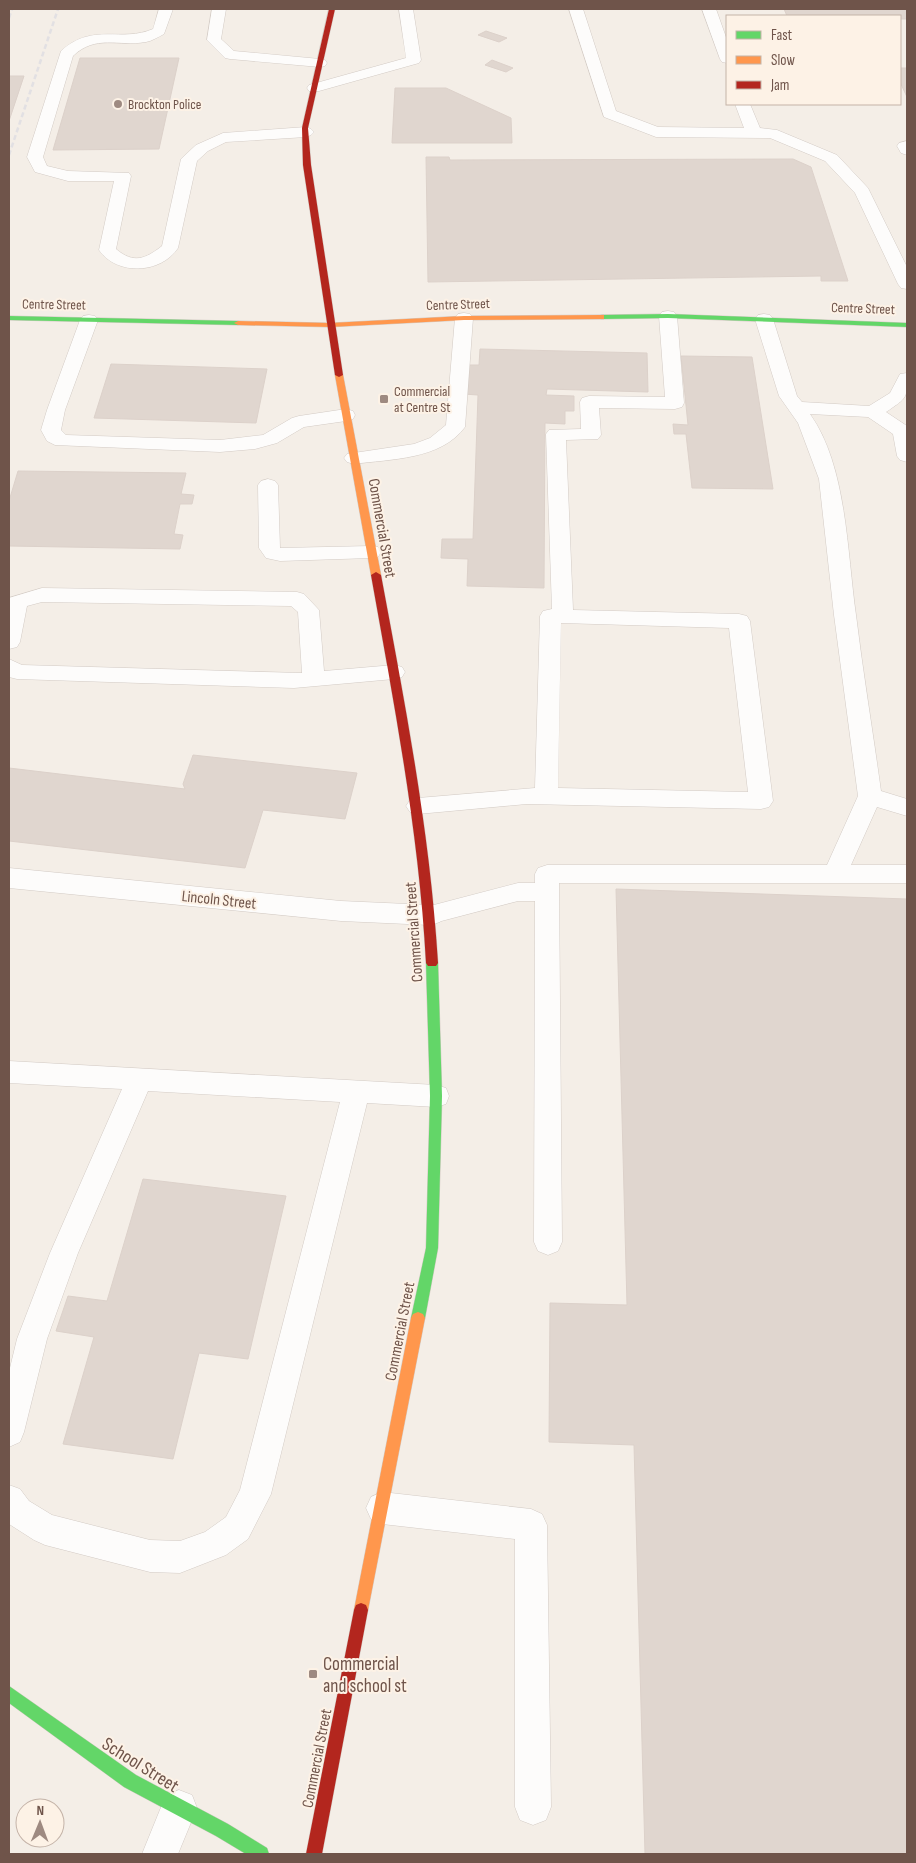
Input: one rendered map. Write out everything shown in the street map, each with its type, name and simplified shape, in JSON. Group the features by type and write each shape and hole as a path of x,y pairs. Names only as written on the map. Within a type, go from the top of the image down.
{"main road":[{"name":"Commercial Street","path":"314,1854 432,1248 436,1096 430,915 418,806 330,325 307,165 305,128 332,9"},
{"name":"Centre Street","path":"9,318 330,325 464,318 668,316 907,325"},
{"name":"School Street","path":"9,1694 130,1781 261,1854"}],"street":[{"name":"Lincoln Street","path":"9,878 340,911 430,915"}],"lane":[{"path":"166,9 159,31 144,38 96,38 76,45 66,54 35,157 42,170 68,176 123,176 107,250 121,262 150,263 170,248 189,159 202,148 223,138 306,132"},
{"path":"219,9 214,40 230,55 320,63"},
{"path":"314,88 414,60 406,9"},
{"path":"576,9 609,114 656,132 772,133 832,158 862,191 907,284"},
{"path":"709,9 726,56"},
{"path":"744,105 754,133"},
{"path":"907,146 905,146 907,150"},
{"path":"563,616 556,434 591,435 589,402 675,403 668,316"},
{"path":"354,458 418,450 437,442 456,428 464,318"},
{"path":"764,319 788,396 807,423 829,479 845,615 870,796 835,874"},
{"path":"88,320 56,410 51,430 54,437 62,441 220,446 255,444 270,439 299,422 346,415"},
{"path":"873,412 897,396 907,378"},
{"path":"795,407 873,412 902,431 907,456"},
{"path":"268,486 269,548 273,553 280,555 371,552"},
{"path":"9,642 17,602 42,596 297,599 308,610 314,679"},
{"path":"418,806 527,796 761,801 739,621 551,616 546,796"},
{"path":"12,674 294,681 394,672"},
{"path":"870,796 907,808"},
{"path":"548,1242 547,874 907,874"},
{"path":"430,915 518,892 546,892"},
{"path":"9,1072 436,1096"},
{"path":"9,1432 32,1339 60,1262 140,1079"},
{"path":"9,1500 18,1512 45,1529 150,1556 180,1557 215,1544 237,1528 256,1494 356,1092"},
{"path":"382,1508 531,1525 533,1807"},
{"path":"160,1854 179,1808"}],"building":[{"path":"784,9 906,9 907,19 901,19 901,15 787,15"},
{"path":"486,31 507,38 499,42 478,35"},
{"name":"Brockton Police","path":"80,58 179,58 159,149 53,150"},
{"path":"492,60 513,68 506,72 485,65"},
{"path":"901,68 907,68 907,97 901,84"},
{"path":"9,76 24,76 9,121"},
{"path":"395,88 446,88 511,118 512,143 392,143"},
{"path":"426,157 449,157 450,160 793,159 811,167 848,281 821,281 821,276 428,282"},
{"path":"480,349 647,353 648,392 547,389 546,395 574,396 574,411 565,411 565,424 545,423 544,588 467,586 468,559 441,558 442,539 473,539 478,395 463,394 462,365 479,365"},
{"path":"681,356 752,357 773,489 692,488 686,434 674,434 673,424 688,425"},
{"path":"111,364 267,369 256,423 94,418"},
{"path":"18,471 186,473 181,494 194,495 192,504 180,504 174,534 183,535 180,549 9,546 9,501"},
{"path":"193,755 357,773 345,819 263,810 245,868 9,841 9,768 185,789 183,784"},
{"path":"616,889 907,899 907,1854 645,1854 634,1445 549,1442 550,1303 627,1305"},
{"path":"143,1179 286,1196 248,1359 199,1353 173,1459 63,1444 94,1337 56,1331 68,1296 107,1301"}],"railway":[{"path":"9,18 12,9"},
{"path":"9,155 58,9"}],"traffic: fast":[{"path":"601,317 668,316 907,325"},
{"path":"9,318 238,323"},
{"path":"418,1318 432,1248 436,1096 432,963"},
{"path":"9,1694 130,1781 222,1830 261,1854"}],"traffic: slow":[{"path":"238,323 330,325 464,318 601,317"},
{"path":"339,375 376,575"},
{"path":"361,1610 418,1318"}],"traffic: jam":[{"path":"332,9 305,128 307,165 339,375"},
{"path":"376,575 411,768 424,865 432,963"},
{"path":"314,1854 361,1610"}],"place":[{"name":"Brockton Police","path":"118,104"},
{"name":"Commercial at Centre St","path":"384,399"},
{"name":"Commercial and school st","path":"313,1674"}]}
